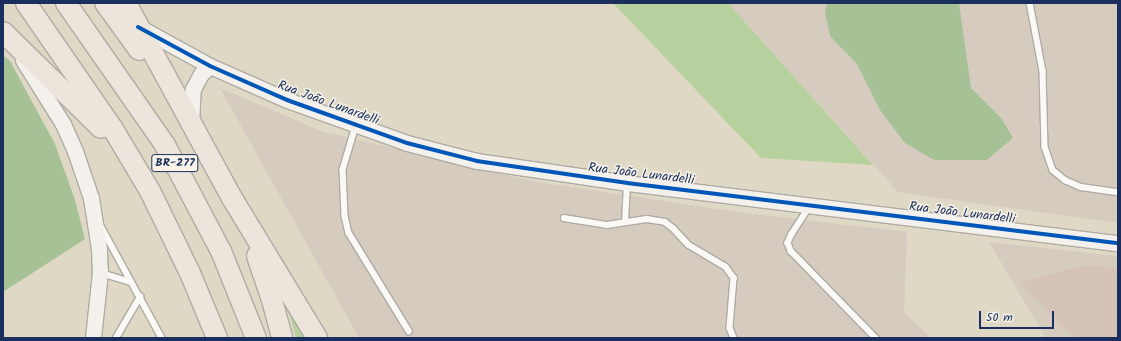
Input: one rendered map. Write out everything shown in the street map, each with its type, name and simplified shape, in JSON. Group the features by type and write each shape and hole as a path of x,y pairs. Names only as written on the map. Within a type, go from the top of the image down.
{"highway":[{"name":"BR-277","path":"26,3 113,129 150,191 190,273 217,338"},
{"name":"BR-277","path":"66,3 166,145 221,251 256,338"},
{"path":"105,3 191,124"},
{"path":"126,3 232,198 317,338"},
{"path":"3,32 89,114 150,191"},
{"path":"232,198 258,259 282,338"}],"street":[{"name":"Rua João Lunardelli","path":"138,27 210,66 287,100 356,126 477,161 627,183 1118,243"},
{"path":"3,32 32,73 63,124 84,175 95,217 100,272 93,338"},
{"path":"191,124 193,89 201,74 210,66"}],"lane":[{"path":"1030,3 1043,71 1045,147 1054,170 1065,180 1081,187 1118,192"},
{"path":"356,126 343,170 344,216 349,233 409,331"},
{"path":"625,222 627,183"},
{"path":"810,206 788,243 791,251 876,338"},
{"path":"95,217 162,338"},
{"path":"564,218 607,225 647,219 665,222 689,246 726,267 734,278 730,328 734,338"},
{"path":"100,272 131,282"},
{"path":"116,338 140,297"}],"shaded area":[{"path":"728,3 1118,3 1118,223 898,192"},
{"path":"220,88 321,131 537,182 744,213 907,232 904,312 931,338 359,338"},
{"path":"989,242 1118,256 1118,338 1046,338"}],"green space":[{"path":"613,3 728,3 873,165 761,158"},
{"path":"827,3 959,3 971,88 1001,118 1013,138 987,160 934,160 905,143 880,110 857,64 830,36 825,12"},
{"path":"3,55 10,61 55,144 75,200 85,239 3,292"},
{"path":"284,294 311,338 296,338"}],"building":[{"path":"1085,265 1118,268 1118,338 1074,338 1020,282"}],"cycle path":[{"path":"138,27 210,66 287,100 407,143 477,161 627,183 1118,243"}]}
